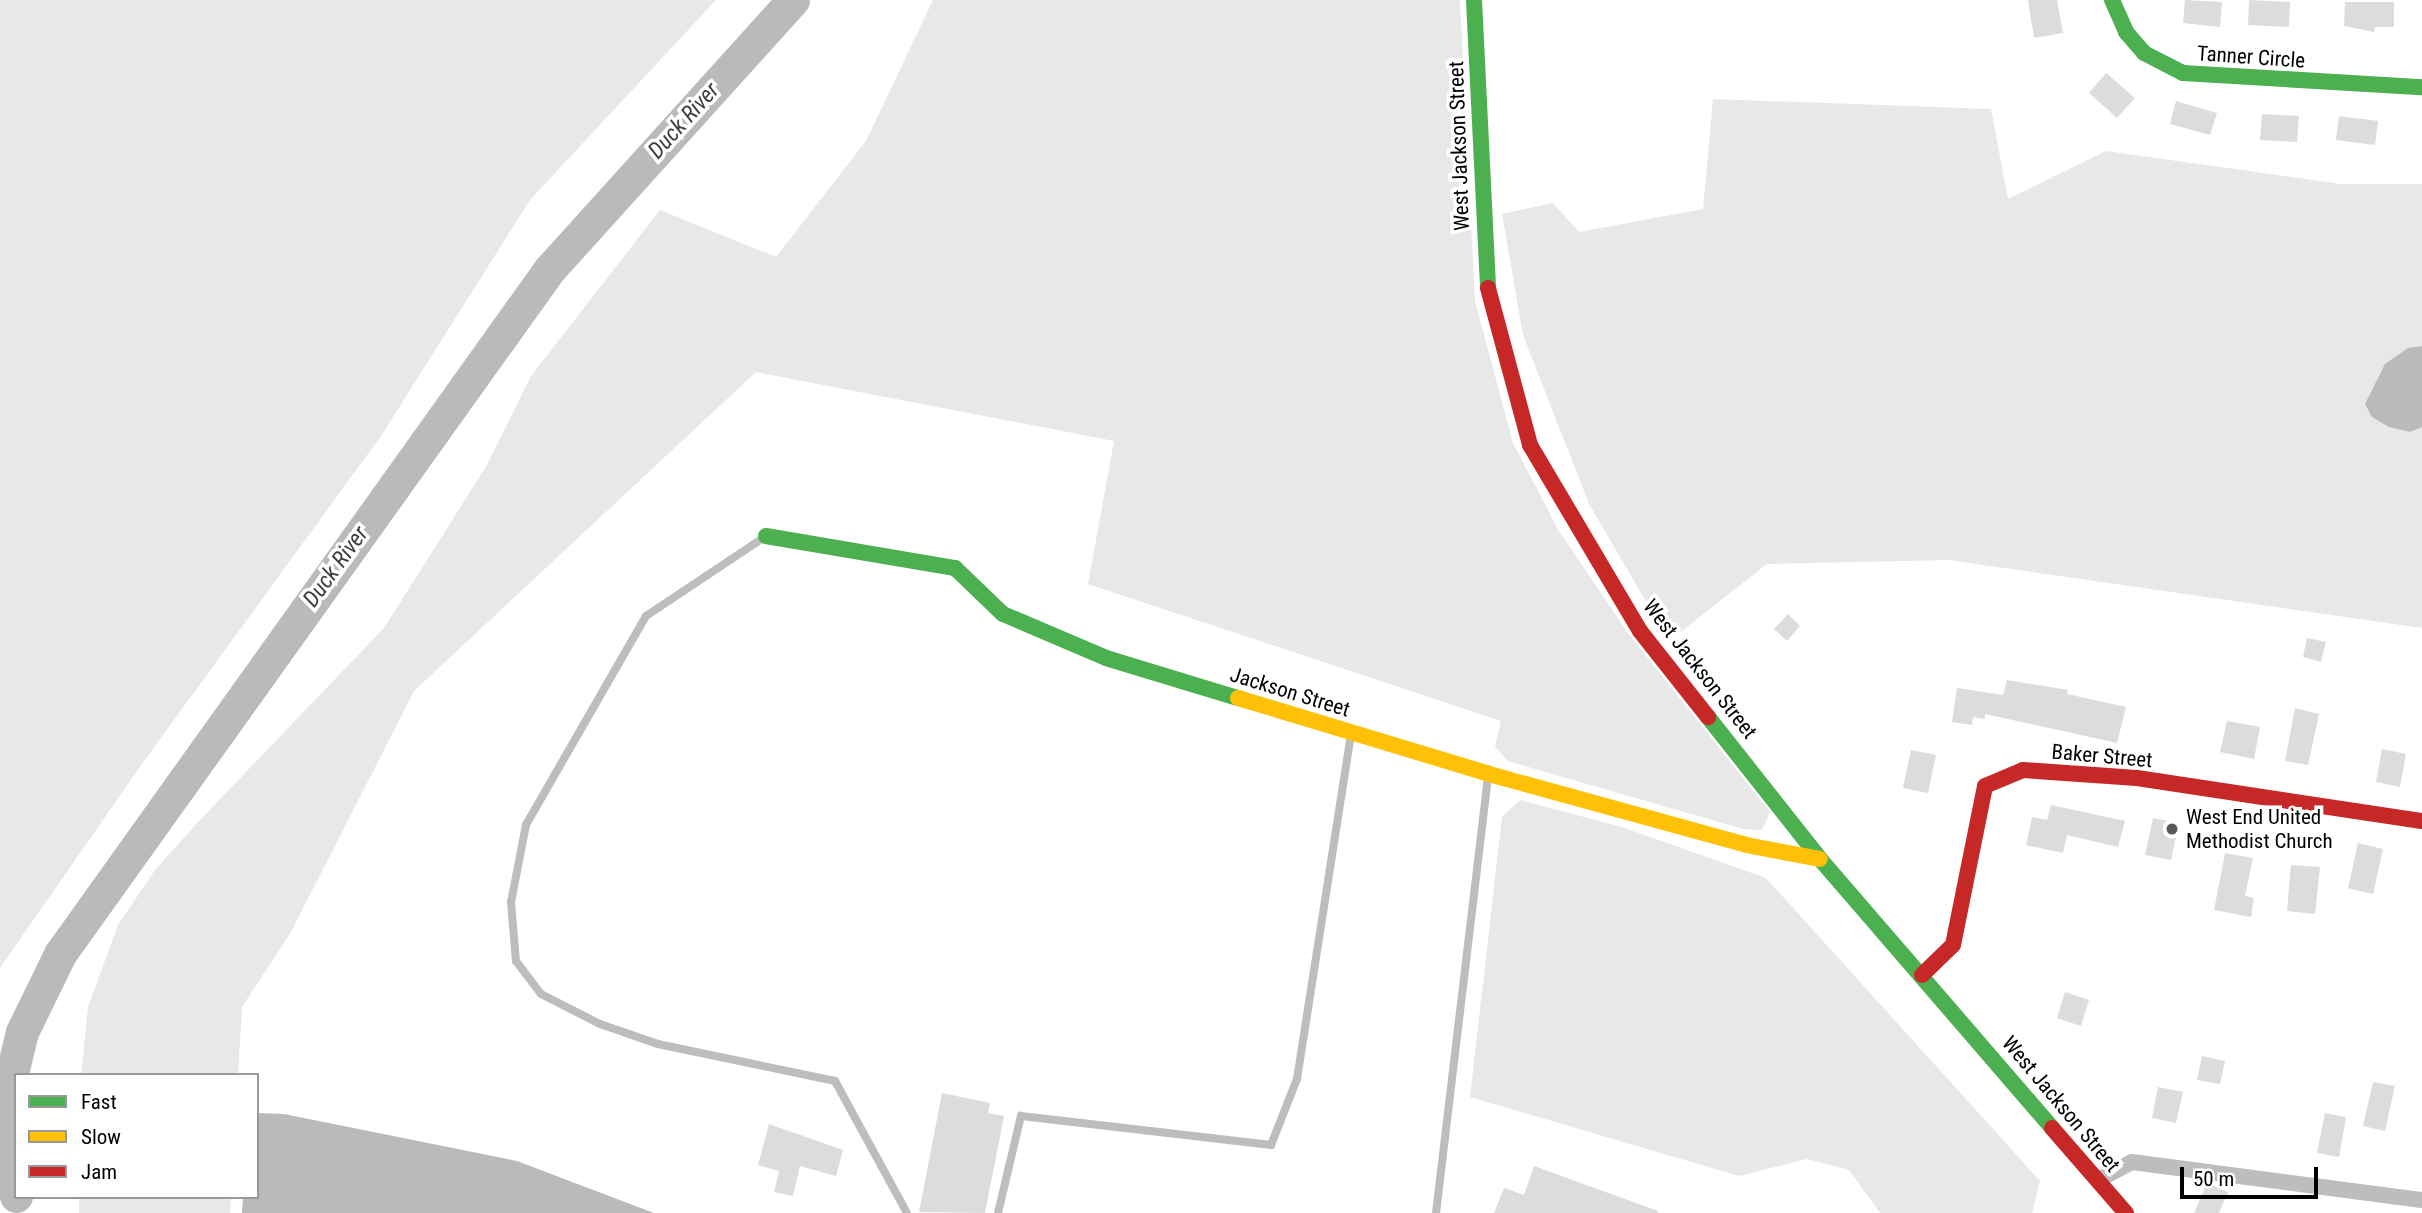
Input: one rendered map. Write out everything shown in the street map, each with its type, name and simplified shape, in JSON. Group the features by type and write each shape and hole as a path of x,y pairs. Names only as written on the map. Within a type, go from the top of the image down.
{"street":[{"name":"West Jackson Street","path":"1474,0 1486,280 1530,444 1640,631 1820,859 2126,1213"},
{"name":"Tanner Circle","path":"2112,0 2126,32 2144,53 2183,73 2243,80 2422,87"},
{"name":"Jackson Street","path":"766,536 955,568 1003,614 1106,658 1489,774 1746,845 1820,859"},
{"name":"Baker Street","path":"1923,975 1953,945 1985,786 2023,770 2137,779 2422,821"},
{"path":"2098,1180 2132,1161 2422,1200"}],"lane":[{"path":"766,536 646,616 526,825 511,902 516,961 541,994 600,1024 658,1044 835,1081 908,1213"},
{"path":"998,1213 1021,1116 1271,1145 1297,1079 1352,733"},
{"path":"1436,1213 1489,774"}],"shaded area":[{"path":"0,0 716,0 530,200 381,436 144,761 0,968"},
{"path":"933,0 1460,0 1475,301 1513,443 1559,531 1628,633 1770,812 1762,830 1743,829 1508,761 1495,747 1501,721 1088,584 1114,441 756,372 414,691 291,932 242,1007 238,1073 81,1073 88,1007 118,925 155,870 384,628 487,465 531,376 660,210 776,257 866,141"},
{"path":"1713,99 1991,109 2008,199 2106,151 2341,184 2422,184 2422,628 1948,560 1767,564 1669,641 1589,504 1523,335 1502,214 1553,203 1579,232 1703,209"},
{"path":"2422,346 2422,427 2410,432 2389,427 2372,417 2365,404 2385,364 2408,348"},
{"path":"1520,800 1622,827 1766,878 2040,1181 2032,1213 1880,1213 1849,1170 1807,1159 1739,1176 1470,1097 1502,817"},
{"path":"259,1113 284,1114 517,1161 654,1213 242,1213 243,1199 259,1199"},
{"path":"79,1199 231,1199 230,1213 79,1213"}],"building":[{"path":"2028,0 2057,0 2063,33 2034,38"},
{"path":"2185,0 2222,2 2220,27 2183,23"},
{"path":"2249,0 2290,2 2289,27 2248,25"},
{"path":"2345,2 2394,2 2394,27 2375,27 2374,32 2344,26"},
{"path":"2106,73 2135,98 2117,118 2089,93"},
{"path":"2176,101 2217,113 2210,135 2170,124"},
{"path":"2262,114 2299,116 2297,142 2260,140"},
{"path":"2339,116 2378,121 2375,145 2336,140"},
{"path":"1788,614 1800,626 1787,641 1774,629"},
{"path":"2307,638 2326,642 2321,662 2303,657"},
{"path":"2007,680 2068,690 2067,694 2126,707 2117,743 1985,714 1985,719 1973,717 1972,725 1952,722 1957,688 2003,695"},
{"path":"2295,708 2319,714 2308,765 2285,761"},
{"path":"2227,721 2260,727 2254,759 2220,752"},
{"path":"2382,749 2406,754 2400,787 2376,782"},
{"path":"1911,750 1936,755 1928,793 1903,788"},
{"path":"2051,805 2125,821 2118,847 2067,835 2063,853 2026,845 2032,817 2047,820"},
{"path":"2153,818 2179,823 2171,860 2145,855"},
{"path":"2358,843 2383,849 2373,894 2348,888"},
{"path":"2225,853 2253,858 2245,896 2254,898 2251,917 2214,910"},
{"path":"2291,865 2320,867 2315,914 2287,911"},
{"path":"2065,992 2089,1000 2081,1026 2057,1018"},
{"path":"2202,1056 2225,1061 2220,1084 2197,1080"},
{"path":"2373,1082 2395,1086 2385,1131 2363,1126"},
{"path":"2158,1087 2183,1092 2176,1123 2152,1118"},
{"path":"942,1093 990,1103 988,1113 1004,1116 985,1213 919,1212"},
{"path":"2325,1113 2346,1117 2339,1157 2317,1153"},
{"path":"769,1124 843,1150 836,1176 800,1166 793,1196 774,1192 779,1171 758,1165"},
{"path":"1534,1166 1658,1213 1494,1213 1504,1188 1524,1195"},
{"path":"2207,1183 2228,1192 2219,1213 2194,1213"}],"waterway":[{"name":"Duck River","path":"14,1184 2,1115 22,1032 60,954 549,270 793,0"}],"traffic: fast":[{"path":"1474,0 1488,288"},
{"path":"2112,0 2126,32 2144,53 2183,73 2422,87"},
{"path":"766,536 955,568 1003,614 1106,658 1238,698"},
{"path":"1708,717 1820,859 2052,1128"}],"traffic: slow":[{"path":"1238,698 1489,774 1746,845 1820,859"}],"traffic: jam":[{"path":"1488,288 1530,445 1640,631 1708,717"},
{"path":"1922,975 1953,945 1985,786 2023,770 2137,778 2422,821"},
{"path":"2052,1128 2126,1213"}],"place":[{"name":"West End United Methodist Church","path":"2172,829"}]}
